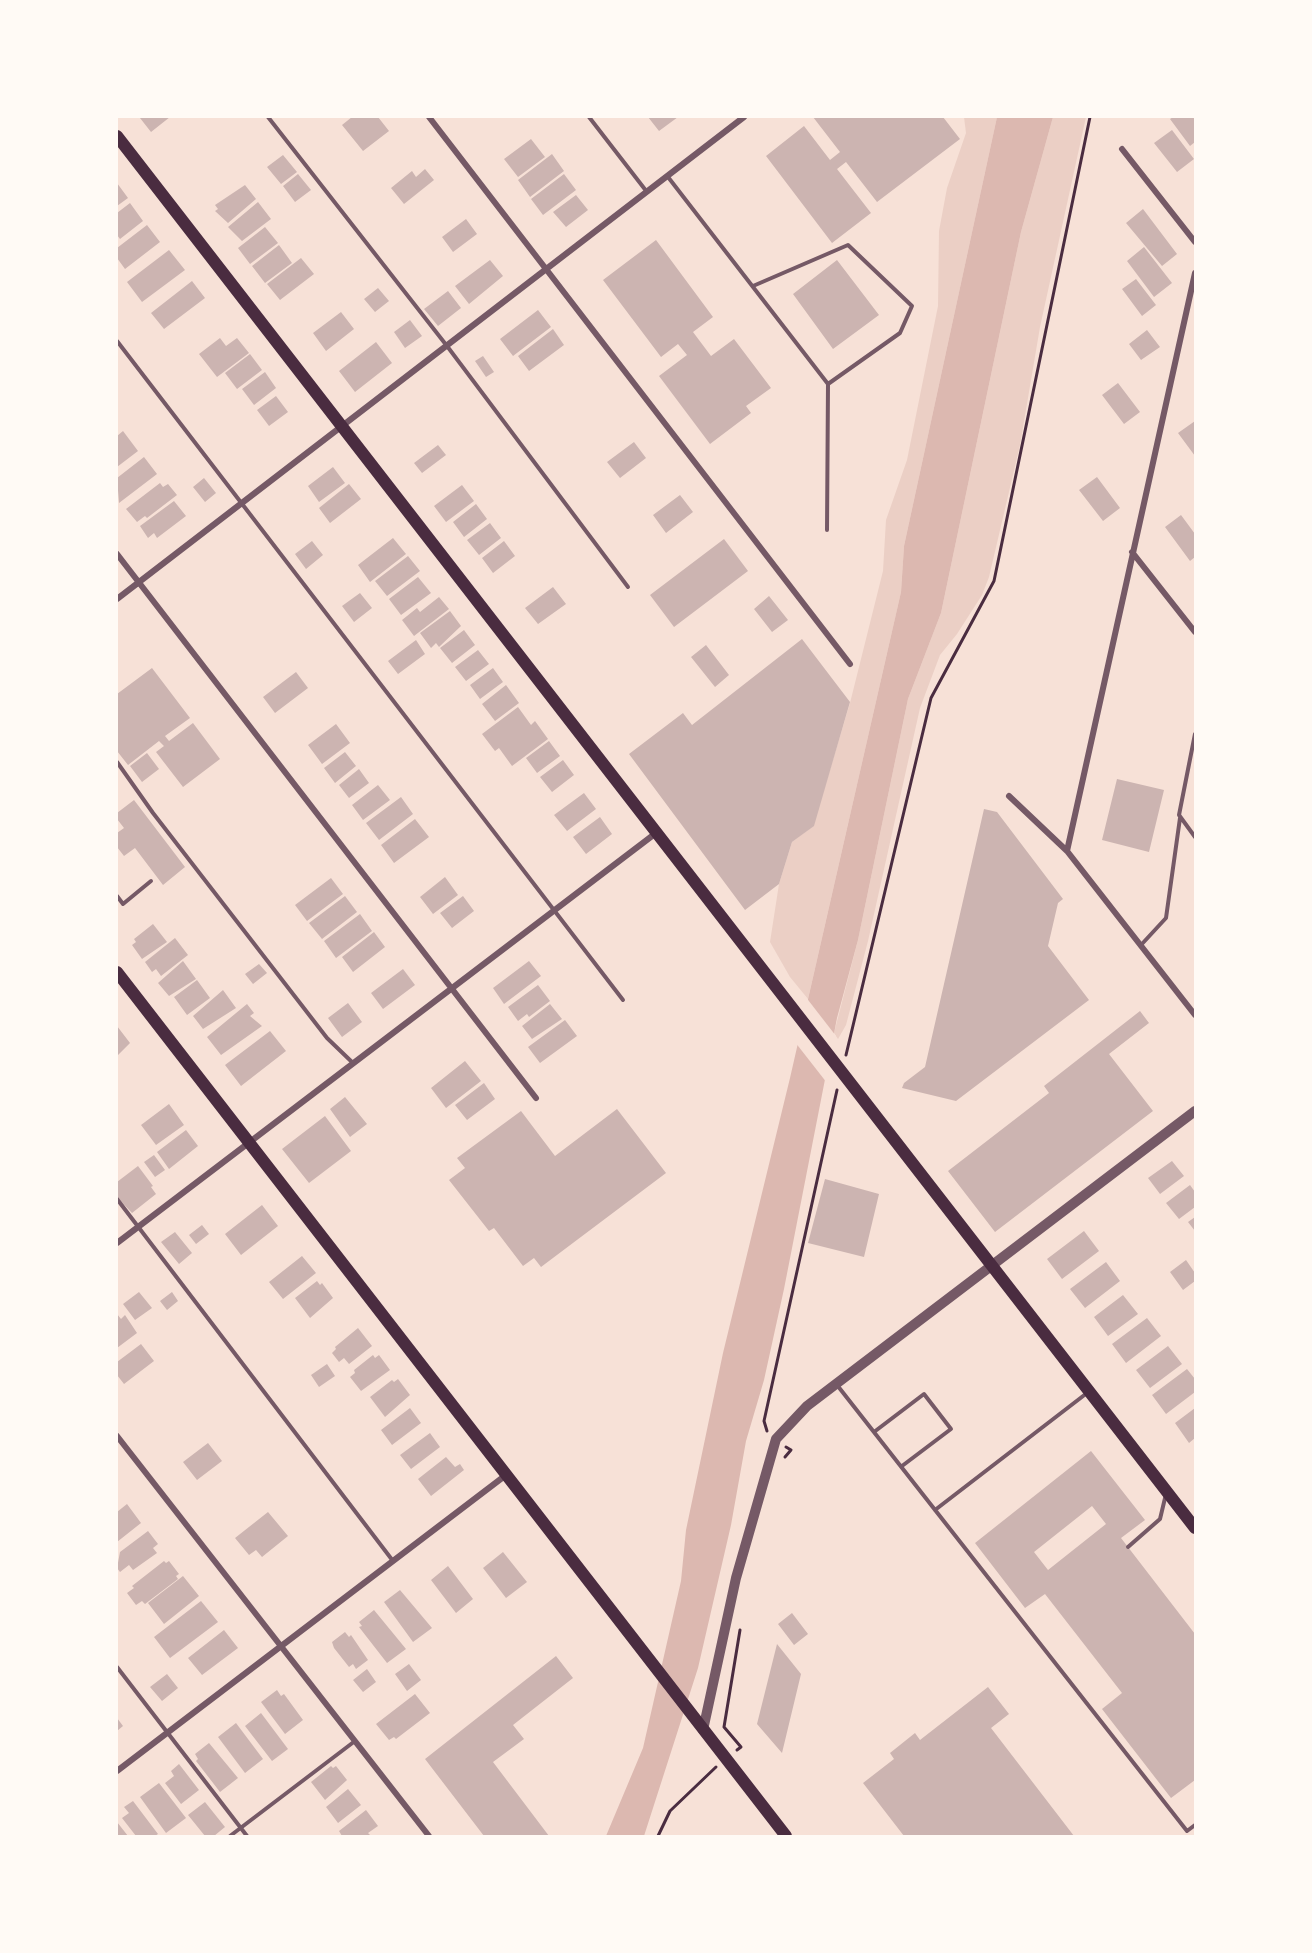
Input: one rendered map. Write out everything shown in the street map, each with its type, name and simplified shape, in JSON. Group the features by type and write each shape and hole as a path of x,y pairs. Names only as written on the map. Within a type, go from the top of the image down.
{"main road":[{"path":"117,136 1195,1528"},
{"path":"117,972 786,1836"}],"street":[{"path":"429,117 850,664"},
{"path":"117,599 548,270 744,117"},
{"path":"1122,149 1195,242"},
{"path":"1067,851 1195,273"},
{"path":"1132,552 1195,632"},
{"path":"117,554 536,1098"},
{"path":"1009,796 1067,851 1195,1015"},
{"path":"117,1243 657,833"},
{"path":"704,1730 736,1578 776,1439 807,1406 1195,1111"},
{"path":"117,1436 429,1836"},
{"path":"117,1771 506,1475"}],"lane":[{"path":"268,117 447,346 628,587"},
{"path":"589,117 648,193"},
{"path":"668,177 828,384 827,530"},
{"path":"753,286 848,245 912,306 900,333 828,384"},
{"path":"117,341 623,1000"},
{"path":"1141,945 1166,918 1195,734"},
{"path":"117,762 153,813 327,1038 354,1063"},
{"path":"1180,818 1195,837"},
{"path":"117,896 123,904 152,881"},
{"path":"117,1199 393,1561"},
{"path":"837,1384 1187,1831 1195,1825"},
{"path":"935,1510 1090,1391"},
{"path":"874,1432 924,1394 951,1429 902,1466"},
{"path":"1128,1547 1160,1519 1166,1490"},
{"path":"117,1667 247,1836"},
{"path":"230,1836 355,1741"}],"path":[{"path":"846,1054 931,698 994,581 1090,117"},
{"path":"658,1836 670,1811 715,1768"}],"shaded area":[{"path":"964,117 997,117 904,546 901,592 808,999 790,977 770,942 779,884 792,842 813,826 850,703 883,571 886,520 907,460 938,306 939,231 947,188 966,133"},
{"path":"997,117 1053,117 1021,232 941,613 908,699 858,940 837,1018 784,1289 764,1380 746,1441 731,1525 698,1668 644,1836 606,1836 643,1748 681,1581 686,1530 723,1353 790,1078 901,592 904,546"},
{"path":"1053,117 1086,117 1040,327 1020,445 989,577 982,595 957,634 940,655 920,708 868,941 846,1025 838,1039 834,1033 858,940 908,699 941,613 1021,232"}],"pier":[{"path":"805,996 836,1036 827,1083 795,1042"}],"building":[{"path":"170,117 151,132 140,118"},
{"path":"352,117 378,117 389,131 363,151 342,125"},
{"path":"648,117 678,117 659,131"},
{"path":"813,117 943,117 960,139 877,202 846,162 837,169 871,213 832,243 766,156 804,126 830,160 840,152"},
{"path":"1193,117 1195,120 1195,142 1190,146 1170,119"},
{"path":"1172,130 1194,159 1177,172 1154,143"},
{"path":"531,139 545,157 518,177 504,159"},
{"path":"552,154 564,171 530,197 518,180"},
{"path":"283,155 297,172 281,184 267,167"},
{"path":"425,169 434,180 404,204 391,188 412,171 416,177"},
{"path":"298,174 311,190 295,202 283,186"},
{"path":"564,174 576,190 543,215 531,199"},
{"path":"117,183 128,198 117,206"},
{"path":"245,185 256,199 228,223 215,211 218,209 215,205"},
{"path":"576,195 588,210 566,227 553,212"},
{"path":"258,202 271,219 242,241 228,227"},
{"path":"130,203 143,221 120,239 117,235 117,213"},
{"path":"1143,209 1177,254 1162,266 1126,223"},
{"path":"466,219 477,234 453,252 442,237"},
{"path":"147,225 160,242 125,269 117,258 117,248"},
{"path":"265,227 278,243 250,264 238,248"},
{"path":"656,240 713,317 693,332 711,356 734,339 771,388 746,406 751,413 710,444 659,376 687,355 678,344 661,357 603,280"},
{"path":"279,245 292,263 265,283 252,266"},
{"path":"1144,247 1172,283 1154,297 1127,261"},
{"path":"169,250 185,270 142,302 127,282"},
{"path":"301,258 314,274 280,300 267,284"},
{"path":"490,260 503,276 469,304 455,286"},
{"path":"837,260 879,315 833,349 793,294"},
{"path":"1136,279 1156,305 1142,316 1122,289"},
{"path":"192,281 205,298 164,329 151,313"},
{"path":"378,288 389,301 375,312 364,299"},
{"path":"448,291 461,308 438,326 424,309"},
{"path":"538,310 551,327 513,356 500,339"},
{"path":"341,312 354,329 326,351 313,333"},
{"path":"410,320 422,336 405,348 394,332"},
{"path":"553,329 564,345 529,371 518,356"},
{"path":"1147,330 1160,347 1141,360 1129,344"},
{"path":"220,338 226,346 237,338 249,353 217,377 199,354"},
{"path":"376,342 392,363 355,392 339,371"},
{"path":"250,354 262,370 237,389 225,373"},
{"path":"483,356 494,372 486,377 475,361"},
{"path":"265,372 276,388 254,405 242,389"},
{"path":"1118,383 1140,412 1124,424 1102,395"},
{"path":"276,396 288,412 269,426 257,410"},
{"path":"1195,421 1195,456 1178,433"},
{"path":"123,431 138,451 117,467 117,436"},
{"path":"634,442 646,458 620,478 607,462"},
{"path":"438,445 446,455 422,473 414,463"},
{"path":"144,457 157,474 119,503 117,478"},
{"path":"333,467 345,483 319,502 308,486"},
{"path":"1097,477 1120,508 1103,521 1079,490"},
{"path":"204,478 216,493 205,502 193,487"},
{"path":"160,483 163,487 168,484 177,495 147,518 145,516 137,522 126,509"},
{"path":"349,484 361,499 330,523 319,508"},
{"path":"462,485 474,501 446,522 434,506"},
{"path":"680,495 693,512 666,533 653,515"},
{"path":"174,501 186,516 157,538 154,533 148,538 140,526"},
{"path":"476,504 487,519 464,537 453,522"},
{"path":"1181,515 1195,534 1195,557 1190,561 1165,527"},
{"path":"490,523 501,538 479,555 467,540"},
{"path":"393,538 406,554 370,582 358,565"},
{"path":"724,539 748,571 674,627 650,595"},
{"path":"312,541 323,555 306,569 295,554"},
{"path":"504,541 515,556 493,573 482,558"},
{"path":"408,556 420,571 387,596 375,581"},
{"path":"418,577 431,593 401,615 389,599"},
{"path":"553,587 566,604 538,624 525,608"},
{"path":"360,593 372,608 354,622 342,606"},
{"path":"769,596 788,620 772,632 754,609"},
{"path":"439,597 449,609 414,636 402,620 417,608 420,612"},
{"path":"450,611 461,626 439,647 436,643 431,648 420,633"},
{"path":"464,630 475,645 452,663 440,648"},
{"path":"802,639 850,702 814,826 792,842 779,884 745,910 629,754 683,713 692,725"},
{"path":"416,640 425,654 398,674 388,661"},
{"path":"706,645 729,675 715,687 691,657"},
{"path":"478,650 489,664 466,681 455,667"},
{"path":"152,668 190,718 165,736 169,741 193,723 220,759 183,787 156,752 164,746 159,741 128,765 117,751 117,694"},
{"path":"493,668 503,682 480,699 470,685"},
{"path":"296,672 308,688 275,713 263,697"},
{"path":"506,685 519,703 495,721 482,704"},
{"path":"518,707 531,725 535,721 548,739 512,766 499,748 495,751 482,734"},
{"path":"336,724 350,743 322,764 308,745"},
{"path":"549,741 560,756 537,773 526,758"},
{"path":"345,752 356,766 335,783 324,768"},
{"path":"147,753 159,769 142,782 130,766"},
{"path":"563,760 574,775 552,792 540,777"},
{"path":"359,769 369,783 349,798 339,785"},
{"path":"1117,779 1164,790 1149,852 1102,840"},
{"path":"378,785 390,800 363,820 352,805"},
{"path":"584,793 596,809 567,831 554,815"},
{"path":"401,797 413,814 379,840 366,823"},
{"path":"134,800 185,867 163,885 135,848 124,856 117,847 117,833 124,828 117,819 117,813"},
{"path":"984,809 997,812 1063,899 1058,903 1048,946 1089,1000 956,1101 902,1088 904,1083 925,1067"},
{"path":"600,817 612,834 586,854 573,837"},
{"path":"415,819 429,837 394,863 381,845"},
{"path":"445,877 458,895 433,914 420,897"},
{"path":"331,878 343,894 307,921 295,905"},
{"path":"345,896 357,912 322,939 309,923"},
{"path":"463,896 474,911 452,928 440,913"},
{"path":"360,914 372,931 336,958 324,941"},
{"path":"153,924 167,942 142,959 132,945 136,942 134,939"},
{"path":"374,932 385,947 353,972 342,957"},
{"path":"175,938 188,955 161,976 156,969 152,972 145,962"},
{"path":"183,961 196,979 169,996 158,983"},
{"path":"529,961 541,976 504,1004 493,988"},
{"path":"259,964 267,973 253,984 245,974"},
{"path":"403,969 415,985 383,1009 371,993"},
{"path":"197,980 210,998 187,1015 174,997"},
{"path":"538,985 550,1001 529,1017 527,1014 518,1021 508,1007"},
{"path":"223,990 236,1008 203,1029 193,1016"},
{"path":"348,1003 362,1022 342,1037 328,1018"},
{"path":"247,1004 254,1013 250,1016 262,1026 221,1055 207,1037"},
{"path":"550,1004 562,1019 532,1039 522,1026"},
{"path":"1140,1011 1149,1023 1109,1054 1153,1111 995,1232 948,1171 1049,1093 1044,1086"},
{"path":"565,1020 577,1036 540,1063 528,1047"},
{"path":"117,1026 130,1043 117,1056"},
{"path":"270,1031 286,1051 241,1086 225,1065"},
{"path":"465,1061 481,1081 446,1108 431,1088"},
{"path":"484,1083 495,1099 467,1120 455,1105"},
{"path":"345,1097 367,1124 350,1137 330,1109"},
{"path":"169,1104 184,1125 156,1145 141,1125"},
{"path":"617,1109 666,1173 541,1267 534,1258 523,1266 494,1228 489,1231 449,1180 465,1168 457,1158 521,1111 555,1156"},
{"path":"325,1116 351,1151 309,1183 282,1149"},
{"path":"186,1130 198,1146 169,1169 157,1152"},
{"path":"154,1155 165,1170 155,1177 144,1162"},
{"path":"1172,1161 1184,1176 1160,1194 1148,1178"},
{"path":"138,1166 153,1186 151,1187 156,1194 132,1213 117,1197 117,1182"},
{"path":"825,1179 879,1194 864,1257 808,1243"},
{"path":"1190,1185 1195,1192 1195,1207 1179,1219 1166,1203"},
{"path":"262,1205 278,1226 241,1255 225,1234"},
{"path":"1195,1217 1195,1231 1188,1222"},
{"path":"202,1225 209,1234 196,1244 189,1235"},
{"path":"1084,1231 1099,1251 1062,1279 1047,1259"},
{"path":"175,1232 192,1253 179,1264 161,1242"},
{"path":"302,1256 316,1273 283,1299 269,1282"},
{"path":"1186,1260 1195,1273 1195,1281 1183,1290 1170,1272"},
{"path":"1106,1262 1120,1281 1085,1308 1070,1289"},
{"path":"317,1281 320,1285 322,1283 333,1298 310,1318 295,1298"},
{"path":"139,1292 152,1308 135,1320 123,1304"},
{"path":"172,1292 178,1301 167,1310 160,1301"},
{"path":"1123,1295 1138,1314 1108,1336 1094,1317"},
{"path":"117,1314 121,1319 125,1315 137,1333 117,1348"},
{"path":"1147,1318 1161,1336 1126,1363 1112,1344"},
{"path":"358,1328 372,1346 349,1364 344,1358 339,1362 332,1353 335,1347"},
{"path":"141,1344 154,1361 124,1384 117,1375 117,1362"},
{"path":"1168,1346 1182,1364 1150,1388 1136,1370"},
{"path":"373,1355 375,1358 379,1355 390,1370 361,1391 350,1377 355,1373 354,1370"},
{"path":"327,1364 335,1376 319,1387 311,1375"},
{"path":"1187,1369 1195,1379 1195,1392 1166,1414 1152,1395"},
{"path":"398,1379 410,1395 385,1417 370,1397 392,1380 394,1382"},
{"path":"410,1408 421,1423 392,1445 381,1430"},
{"path":"1195,1408 1195,1438 1189,1443 1175,1423"},
{"path":"430,1433 440,1447 411,1469 400,1455"},
{"path":"208,1443 222,1461 197,1480 183,1462"},
{"path":"1091,1451 1145,1520 1121,1538 1195,1634 1195,1780 1171,1798 1102,1709 1122,1693 1045,1594 1025,1608 975,1543","holes":["1092,1506 1106,1524 1048,1570 1034,1552"]},
{"path":"446,1457 455,1467 460,1464 464,1470 431,1496 418,1479"},
{"path":"127,1504 141,1523 117,1542 117,1512"},
{"path":"268,1512 288,1536 262,1557 256,1550 249,1555 235,1538"},
{"path":"148,1531 158,1544 153,1548 157,1553 133,1570 129,1565 120,1572 117,1568 120,1552"},
{"path":"503,1552 527,1582 506,1598 483,1568"},
{"path":"164,1561 166,1563 169,1561 179,1574 176,1576 178,1579 145,1604 142,1601 136,1605 127,1593 134,1588 132,1586"},
{"path":"448,1566 473,1599 456,1613 431,1580"},
{"path":"183,1576 199,1596 164,1624 148,1603"},
{"path":"400,1590 432,1628 413,1642 384,1602"},
{"path":"201,1601 218,1622 170,1658 154,1637"},
{"path":"374,1610 406,1649 387,1663 359,1627 362,1626 359,1622"},
{"path":"792,1613 808,1634 794,1645 778,1624"},
{"path":"224,1630 238,1648 202,1675 188,1658"},
{"path":"345,1632 349,1637 351,1635 368,1660 356,1669 353,1664 349,1667 332,1642"},
{"path":"777,1644 801,1674 782,1753 757,1724"},
{"path":"556,1656 573,1678 513,1725 524,1739 493,1762 549,1836 484,1836 425,1759"},
{"path":"409,1664 421,1680 407,1691 395,1674"},
{"path":"367,1669 376,1682 363,1692 353,1680"},
{"path":"167,1674 178,1688 162,1701 150,1687"},
{"path":"988,1687 1009,1714 991,1728 1074,1836 904,1836 863,1783 894,1759 890,1753 915,1733 920,1740"},
{"path":"277,1690 281,1696 284,1694 303,1720 285,1734 261,1702"},
{"path":"415,1694 430,1713 396,1739 394,1737 389,1740 376,1724"},
{"path":"261,1713 288,1749 272,1761 245,1726"},
{"path":"117,1718 123,1726 117,1731"},
{"path":"236,1723 263,1759 245,1773 218,1737"},
{"path":"209,1743 238,1778 220,1792 196,1761 198,1759 195,1754"},
{"path":"179,1764 199,1790 181,1804 165,1783 174,1776 171,1771"},
{"path":"331,1766 333,1768 336,1766 347,1780 325,1800 311,1782"},
{"path":"159,1783 186,1818 166,1833 140,1797"},
{"path":"348,1789 361,1805 338,1823 326,1807"},
{"path":"133,1801 158,1834 136,1836 122,1818 129,1813 124,1807"},
{"path":"205,1802 225,1827 214,1836 205,1836 188,1815"},
{"path":"366,1810 378,1826 368,1833 370,1835 342,1836 339,1831"},
{"path":"117,1822 128,1836 117,1836"}]}
